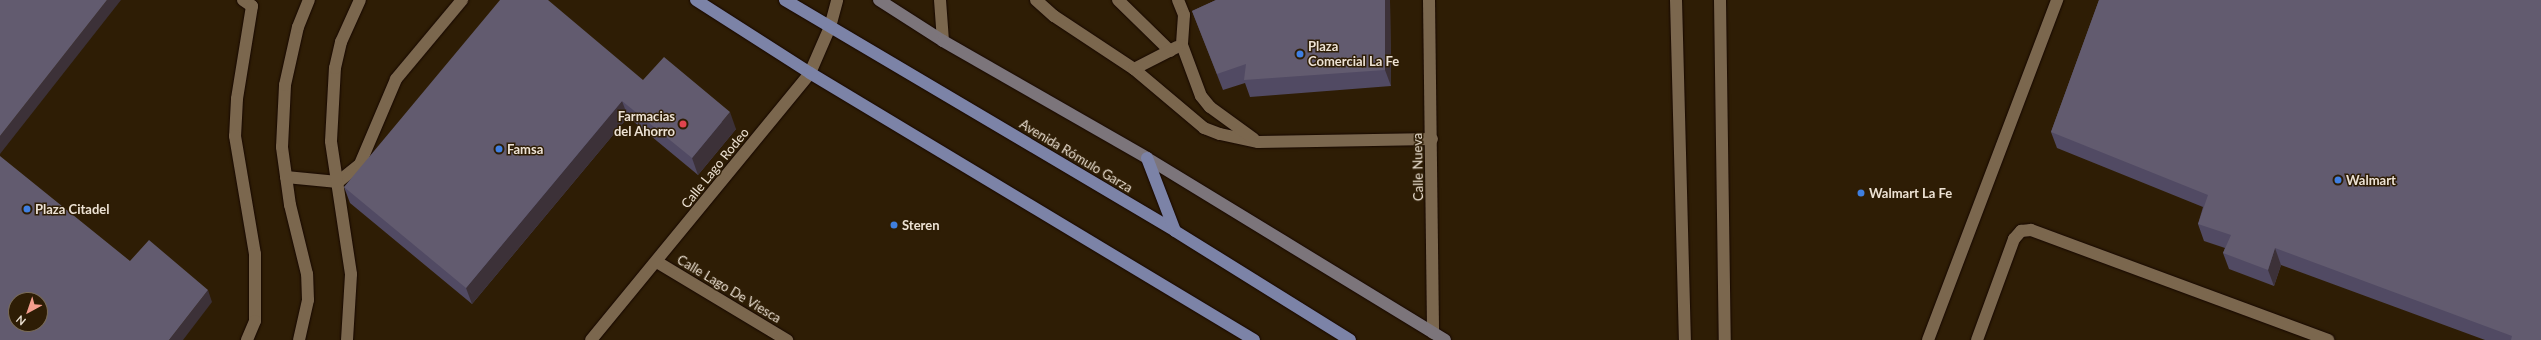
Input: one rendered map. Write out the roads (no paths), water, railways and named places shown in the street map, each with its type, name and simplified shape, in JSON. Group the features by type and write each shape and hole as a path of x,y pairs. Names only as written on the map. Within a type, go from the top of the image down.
{"main road":[{"path":"696,0 810,73 1254,340"},
{"name":"Avenida Rómulo Garza","path":"785,0 1175,231 1350,340"},
{"path":"1146,158 1175,231"}],"street":[{"path":"243,0 252,6 237,99 235,136 256,254 254,321 247,340"},
{"path":"299,340 308,300 307,274 286,177 282,147 285,85 298,26 309,0"},
{"path":"347,340 351,274 331,140 335,68 341,42 360,0"},
{"path":"286,177 338,182 360,164 396,79 462,0"},
{"name":"Calle Lago Rodeo","path":"591,340 657,262 810,73 830,27 836,0"},
{"path":"879,0 943,41 1146,158 1445,340"},
{"path":"940,0 943,41"},
{"path":"1036,0 1054,16 1134,69 1204,128 1220,134 1258,142 1432,139"},
{"path":"1118,0 1170,51"},
{"path":"1178,0 1184,15 1182,45 1201,96 1210,107 1258,142"},
{"name":"Calle Nueva","path":"1429,0 1432,139 1433,333"},
{"path":"1676,0 1685,340"},
{"path":"1720,0 1726,340"},
{"path":"1928,340 2057,0"},
{"path":"1134,69 1182,45"},
{"path":"1977,340 2014,239 2021,231 2031,230 2328,340"},
{"name":"Calle Lago De Viesca","path":"657,262 787,340"}],"place":[{"name":"Plaza Comercial La Fe","path":"1300,54"},
{"name":"Farmacias del Ahorro","path":"683,124"},
{"name":"Famsa","path":"499,149"},
{"name":"Walmart","path":"2338,180"},
{"name":"Walmart La Fe","path":"1861,193"},
{"name":"Plaza Citadel","path":"27,209"},
{"name":"Steren","path":"894,225"}]}
